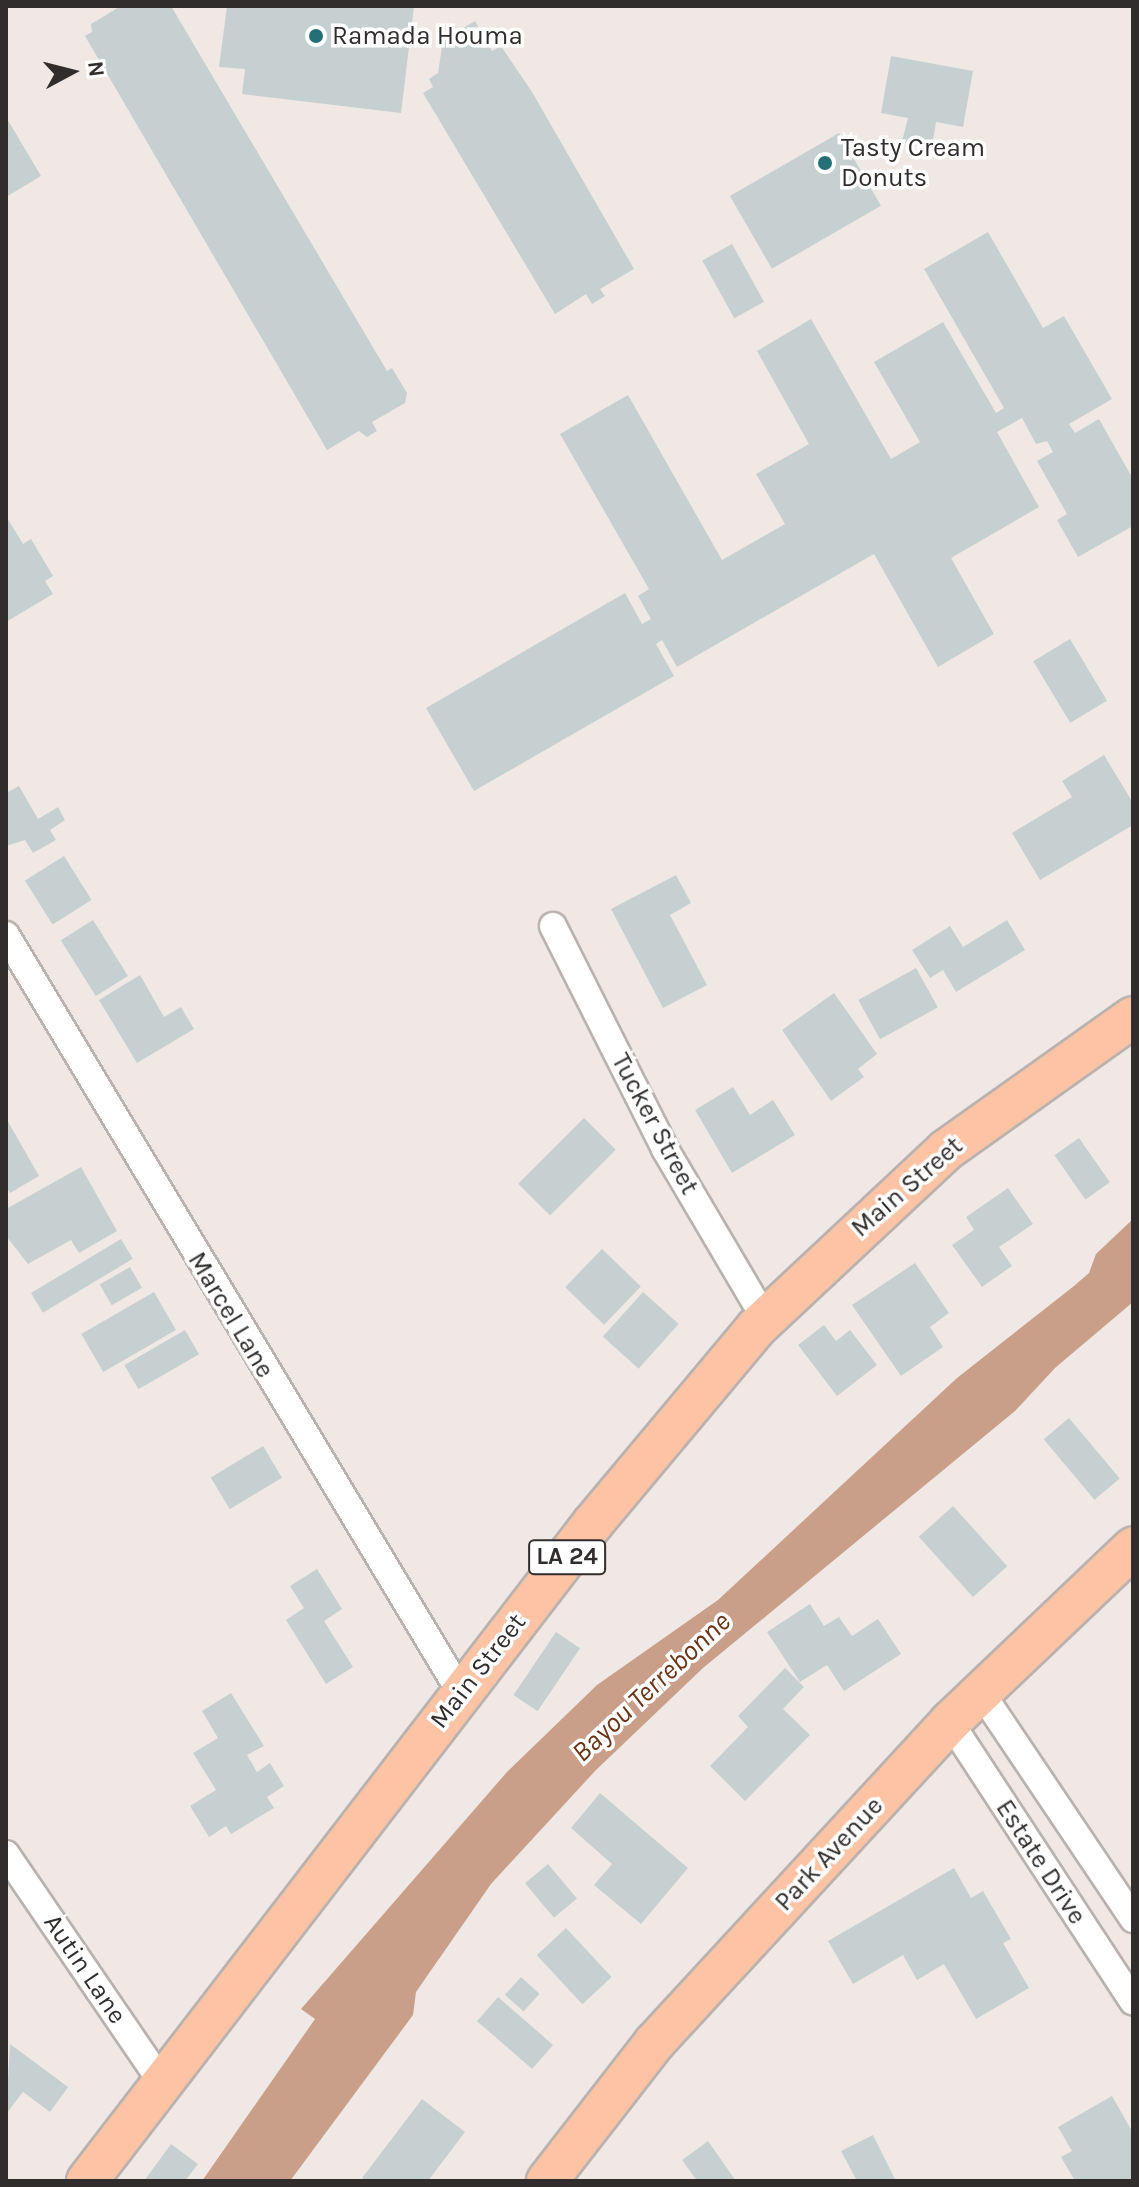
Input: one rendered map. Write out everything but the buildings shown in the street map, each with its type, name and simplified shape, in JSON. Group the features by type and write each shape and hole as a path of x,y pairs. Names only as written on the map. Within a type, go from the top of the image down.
{"main road":[{"name":"Main Street","path":"87,2181 593,1523 765,1319 946,1150 1133,1017"},
{"name":"Park Avenue","path":"547,2181 654,2043 950,1722 1133,1548"}],"street":[{"name":"Tucker Street","path":"553,926 665,1149 765,1319"},
{"name":"Marcel Lane","path":"6,935 461,1693"},
{"name":"Estate Drive","path":"980,1691 1133,1919"},
{"name":"Estate Drive","path":"950,1722 1133,2002"},
{"name":"Autin Lane","path":"6,1854 163,2084"}],"water":[{"name":"Bayou Terrebonne","path":"1133,1219 1133,1302 1055,1368 1015,1411 703,1668 596,1770 491,1884 416,1992 413,2015 290,2181 202,2181 315,2019 301,2009 507,1772 597,1685 718,1600 957,1378 1089,1273 1096,1254"}],"place":[{"name":"Ramada Houma","path":"316,36"},
{"name":"Tasty Cream Donuts","path":"825,163"}]}
